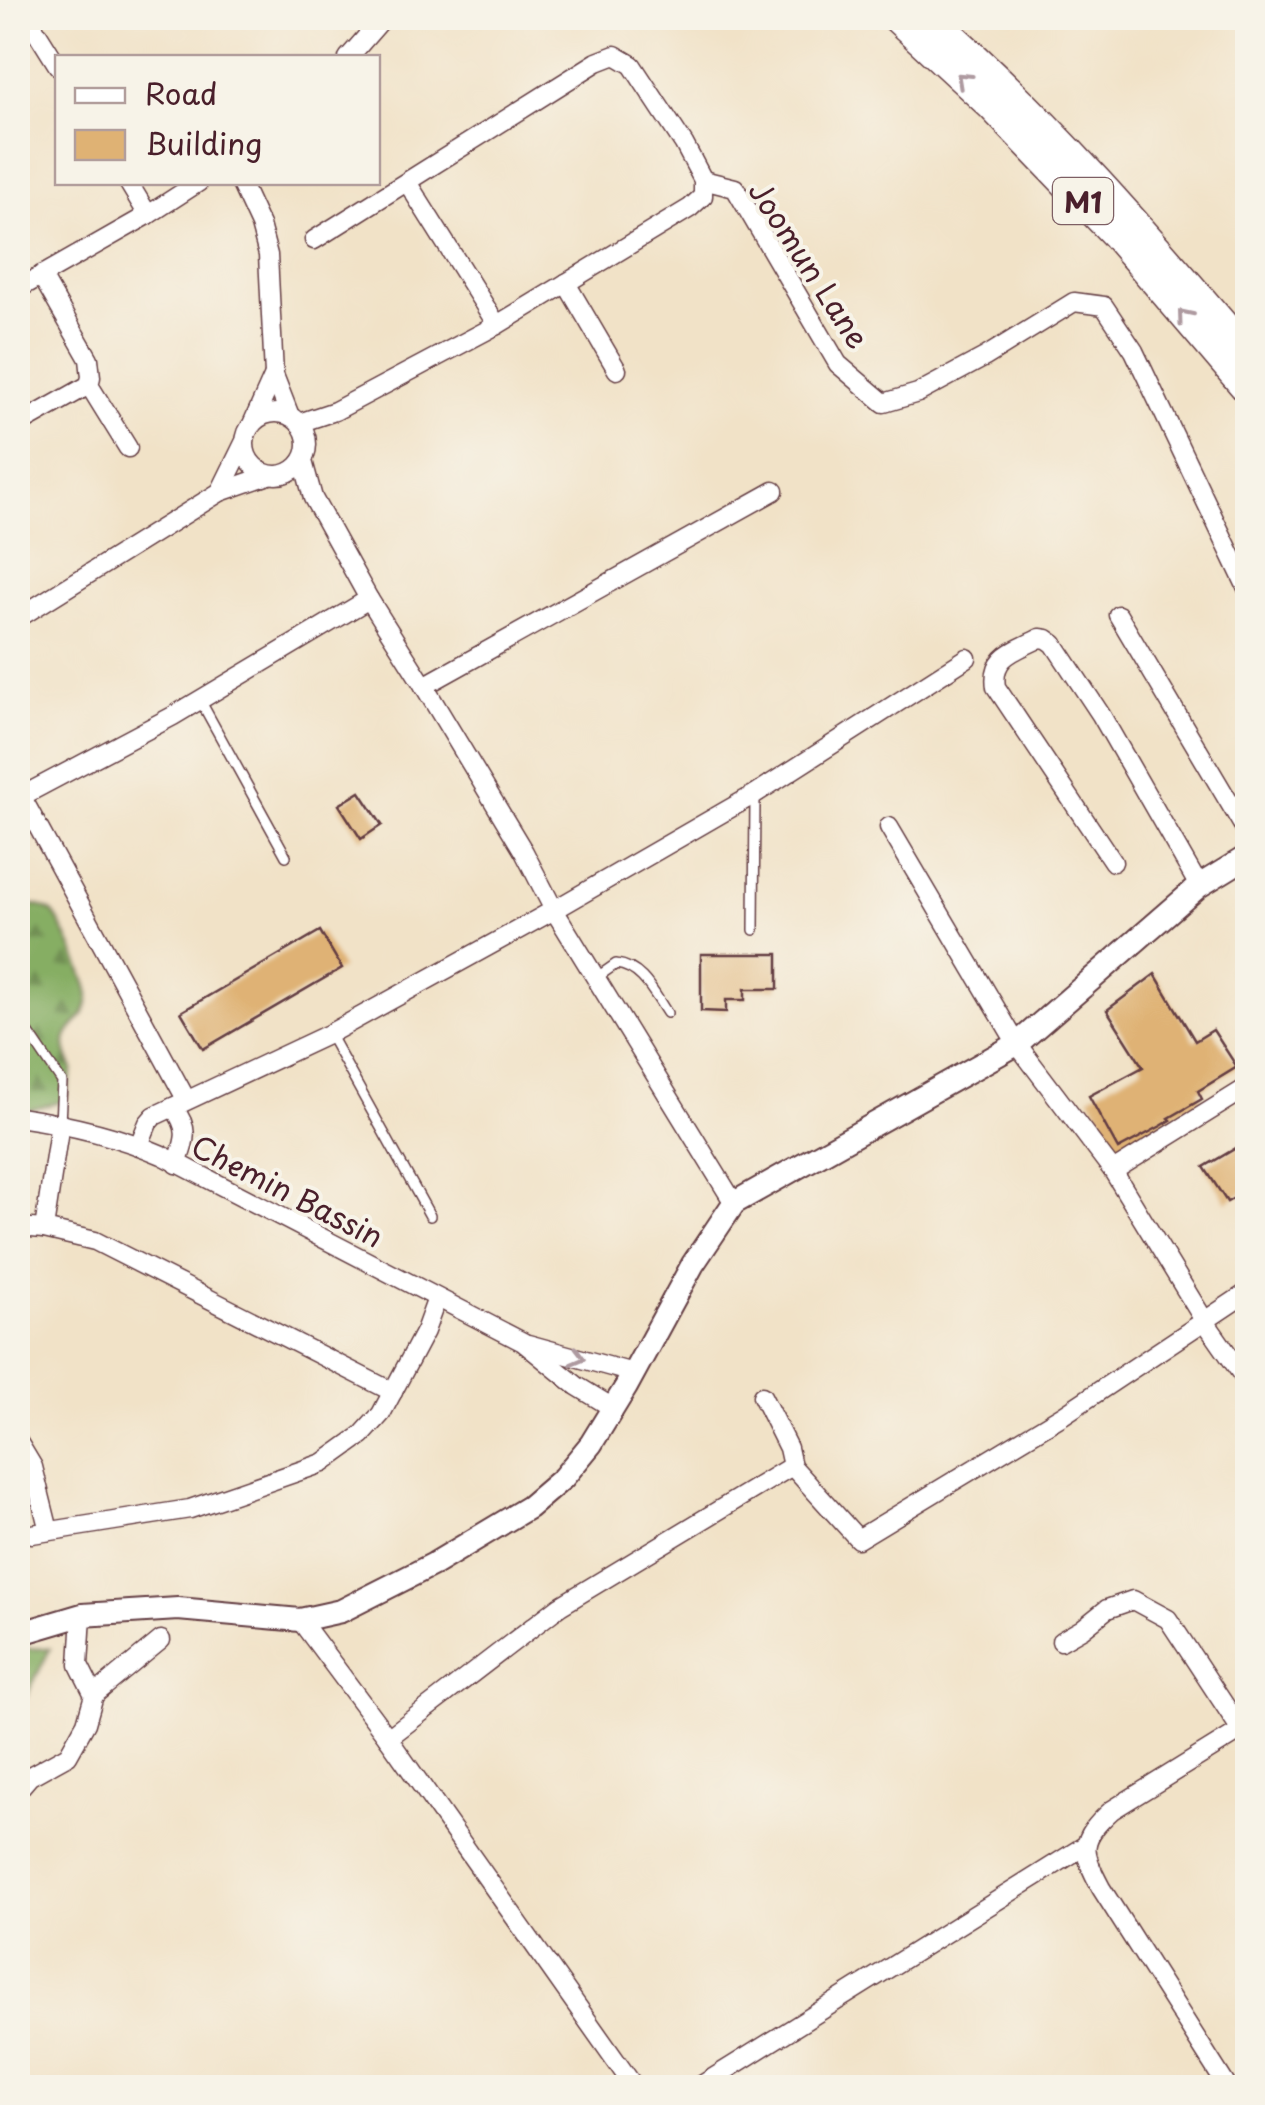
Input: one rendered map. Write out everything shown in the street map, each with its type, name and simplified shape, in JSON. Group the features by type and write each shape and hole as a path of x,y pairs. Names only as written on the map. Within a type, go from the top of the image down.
{"highway":[{"name":"M1","path":"896,18 992,106 1114,234 1248,391"},
{"name":"M1","path":"932,18 1034,112 1248,353"}],"street":[{"path":"28,18 55,61"},
{"path":"351,55 383,18"},
{"path":"253,422 266,414 279,413 294,419 335,412 498,325 690,208 703,196 703,180 632,64 616,55 597,62 314,240"},
{"name":"Joomun Lane","path":"703,180 735,188 838,364 884,403 918,394 1074,302 1104,306 1134,351 1248,590"},
{"path":"407,182 498,325"},
{"path":"130,185 148,214"},
{"path":"18,289 193,185"},
{"path":"241,185 260,225 268,255 274,375 307,438 305,455 312,498 524,852 554,910 734,1203"},
{"path":"18,425 89,385 92,377 89,359 41,275"},
{"path":"566,283 618,370"},
{"path":"220,492 274,375"},
{"path":"89,385 128,448"},
{"path":"18,618 220,492 293,470 335,412"},
{"path":"244,443 254,467 312,498"},
{"path":"424,686 774,491"},
{"path":"177,1164 185,1130 179,1103 20,793 200,700 369,599"},
{"path":"1118,616 1248,834"},
{"path":"1114,862 996,687 994,672 1000,660 1040,638 1054,644 1100,715 1199,886"},
{"path":"139,1145 154,1116 329,1034 554,910 755,794 968,658"},
{"path":"888,827 1017,1044 1114,1171 1204,1320 1248,1383"},
{"path":"18,1634 82,1615 178,1609 300,1620 341,1610 390,1588 529,1507 563,1478 591,1444 693,1264 734,1203 1017,1044 1199,886 1248,856"},
{"path":"1114,1171 1248,1087"},
{"name":"Chemin Bassin","path":"18,1117 60,1123 139,1145 523,1342"},
{"path":"44,1229 60,1123"},
{"path":"18,1226 95,1241 392,1392"},
{"path":"762,1396 788,1448 792,1466 858,1538 1063,1414 1248,1292"},
{"path":"18,1442 33,1467 41,1533 190,1508 324,1463 362,1435 381,1414 425,1331 437,1298"},
{"path":"523,1342 633,1372"},
{"path":"523,1342 577,1386 613,1408"},
{"path":"388,1738 560,1606 792,1466"},
{"path":"1061,1641 1107,1608 1132,1600 1168,1619 1244,1728 1112,1810 1094,1826 1086,1846 1086,1855 1101,1888 1228,2088"},
{"path":"82,1615 79,1665 94,1695"},
{"path":"300,1620 636,2088"},
{"path":"18,1790 30,1776 68,1755 86,1723 94,1695 161,1640"},
{"path":"697,2088 1086,1846"}],"lane":[{"path":"200,700 286,856"},
{"path":"754,930 755,794"},
{"path":"596,978 616,964 630,966 642,976 667,1012"},
{"path":"18,1017 62,1082 60,1123"},
{"path":"329,1034 430,1216"}],"green space":[{"path":"18,906 52,912 81,969 89,998 65,1044 73,1069 65,1101 18,1113"},
{"path":"18,1648 50,1649 18,1713"}],"building":[{"path":"360,792 382,825 361,839 339,805"},
{"path":"320,931 342,968 203,1049 181,1012"},
{"path":"701,954 778,954 778,989 745,989 745,1000 726,1000 726,1012 701,1011"},
{"path":"1155,974 1195,1041 1213,1030 1237,1067 1198,1091 1202,1099 1118,1149 1089,1096 1143,1067 1107,1010"},
{"path":"1248,1141 1248,1190 1227,1202 1204,1167"}]}
